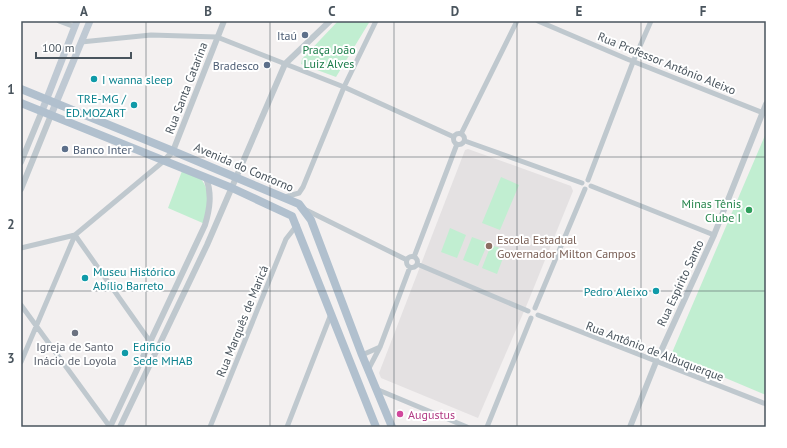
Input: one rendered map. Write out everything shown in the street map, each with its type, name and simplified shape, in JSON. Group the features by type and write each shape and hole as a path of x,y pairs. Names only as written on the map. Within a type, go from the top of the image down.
{"main road":[{"path":"51,115 90,21"},
{"path":"42,111 76,24"},
{"name":"Avenida do Contorno","path":"21,89 56,102 285,197 302,207 311,220 375,389 392,427"},
{"name":"Avenida do Contorno","path":"21,103 165,160 287,213 297,225 376,427"}],"street":[{"path":"59,21 76,24"},
{"name":"Rua Santa Catarina","path":"165,160 174,151 224,21"},
{"path":"120,427 158,351 237,177 285,64 330,21"},
{"path":"285,197 299,193 303,187 344,87 376,21"},
{"path":"454,137 461,134 516,21"},
{"name":"Rua Professor Antônio Aleixo","path":"538,21 633,62 764,113"},
{"path":"590,186 588,180 633,62 651,21"},
{"path":"81,42 150,36 217,37 344,87 454,137 457,144 414,257 417,264"},
{"name":"Rua Espírito Santo","path":"630,427 656,362 714,235 764,113 766,104"},
{"path":"21,162 42,111"},
{"path":"21,189 51,115"},
{"path":"461,134 465,138 464,141"},
{"path":"457,144 462,144 464,141"},
{"path":"464,141 582,183 588,180"},
{"path":"21,248 75,235 165,160"},
{"path":"21,305 110,427 151,343 205,225 210,203 210,190 206,177"},
{"path":"582,183 585,189"},
{"path":"590,186 714,235"},
{"path":"417,264 528,311 535,308 585,189 590,186"},
{"path":"302,207 407,260"},
{"name":"Rua Marquês de Maricá","path":"210,427 286,239 297,225"},
{"path":"21,362 75,235"},
{"path":"75,235 151,343"},
{"path":"407,260 414,257"},
{"path":"407,260 407,265 410,267"},
{"path":"410,267 417,264"},
{"path":"368,370 380,347 410,267"},
{"path":"531,318 536,318 538,315 535,308"},
{"path":"528,311 528,316 531,318"},
{"path":"287,427 331,314"},
{"name":"Rua Antônio de Albuquerque","path":"538,315 766,404"},
{"path":"487,427 531,318"},
{"path":"362,355 380,347"},
{"path":"375,389 467,427"}],"shaded area":[{"name":"Escola Estadual Governador Milton Campos","path":"468,149 571,186 573,191 528,302 478,418 381,378 379,373 465,150"}],"green space":[{"name":"Praça João Luiz Alves","path":"338,21 370,21 336,77 301,64 302,59"},
{"name":"Minas Tênis Clube I","path":"766,133 766,395 671,355"},
{"path":"182,171 200,178 204,183 208,200 205,224 168,208"},
{"path":"501,177 519,185 500,230 482,223"},
{"path":"450,228 466,235 457,258 441,252"},
{"path":"472,237 488,243 478,266 463,260"},
{"path":"491,245 506,250 497,274 482,268"}],"place":[{"name":"Itaú","path":"305,35"},
{"name":"Bradesco","path":"267,65"},
{"name":"I wanna sleep","path":"94,79"},
{"name":"TRE-MG / ED.MOZART","path":"134,105"},
{"name":"Banco Inter","path":"65,149"},
{"name":"Minas Tênis Clube I","path":"749,210"},
{"name":"Escola Estadual Governador Milton Campos","path":"489,246"},
{"name":"Museu Histórico Abílio Barreto","path":"85,278"},
{"name":"Pedro Aleixo","path":"656,291"},
{"name":"Igreja de Santo Inácio de Loyola","path":"75,333"},
{"name":"Edificio Sede MHAB","path":"125,353"},
{"name":"Augustus","path":"400,414"}]}
